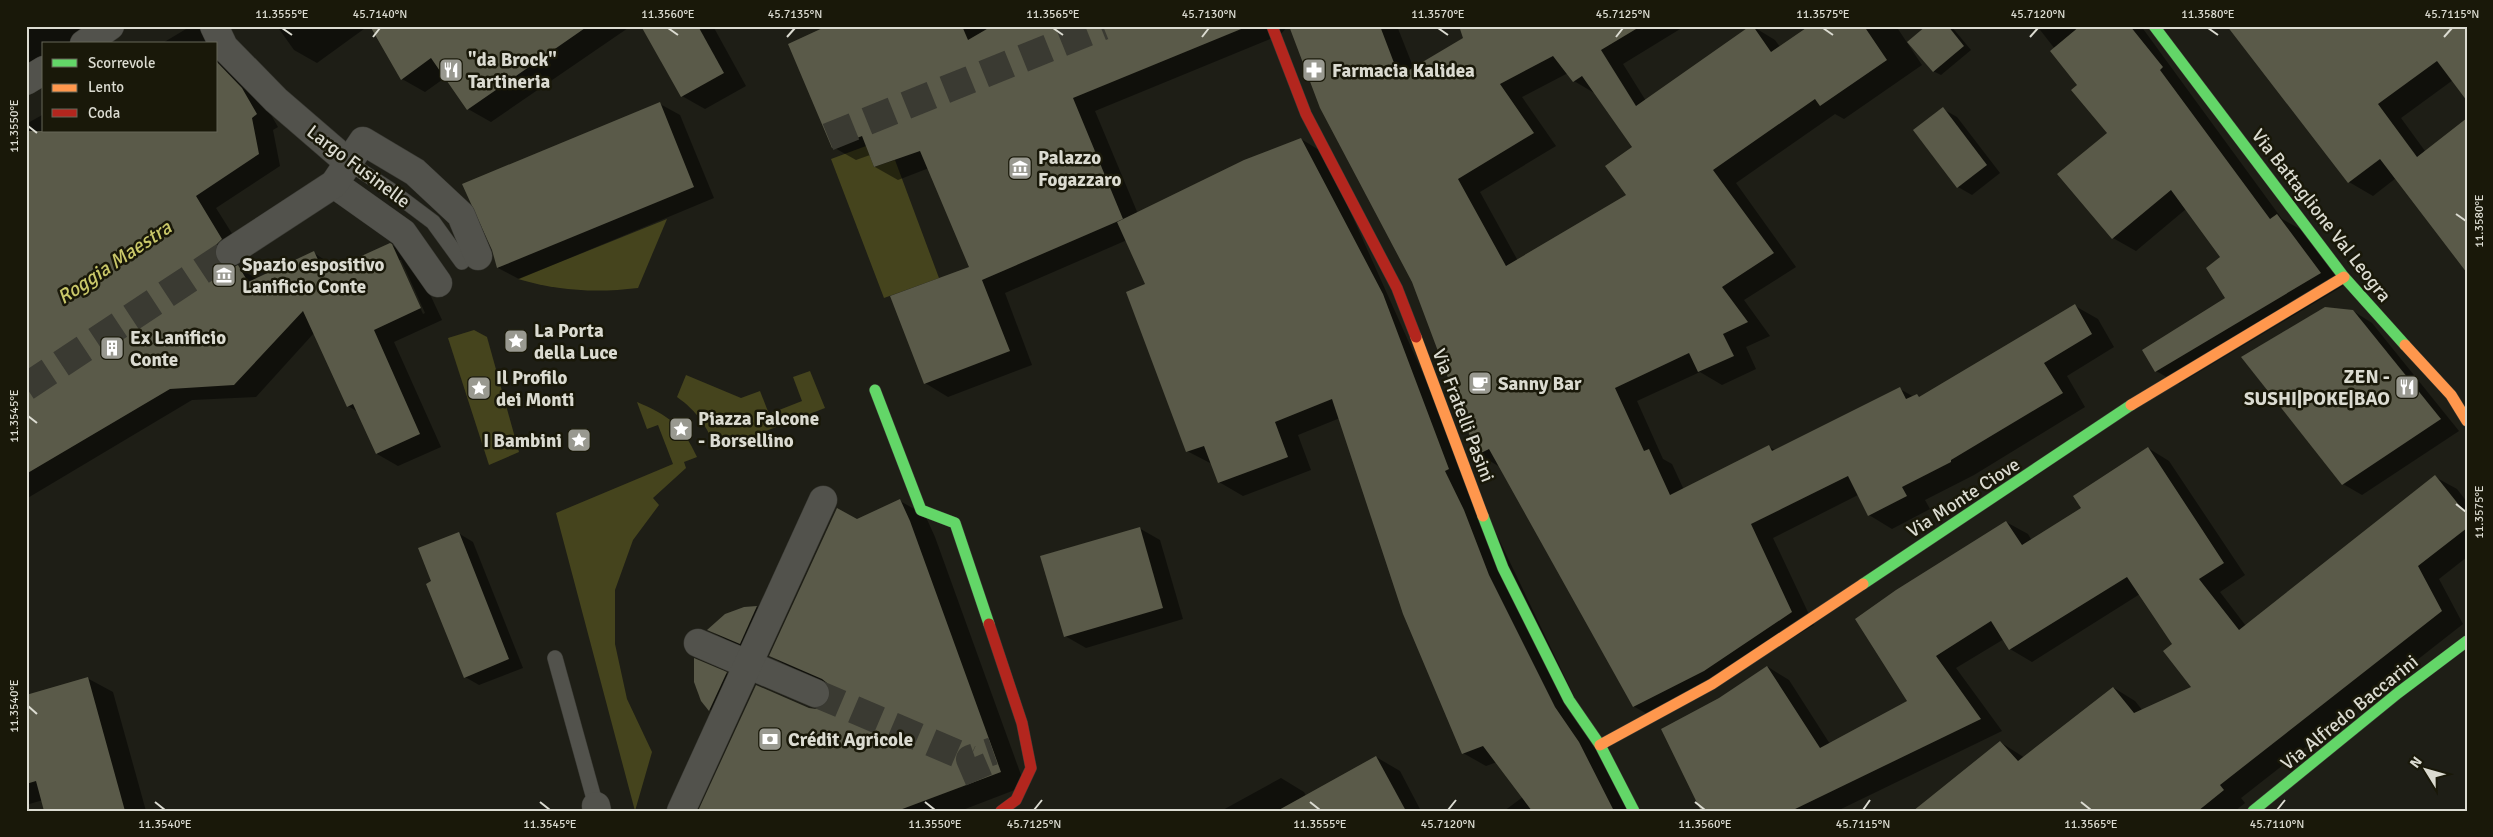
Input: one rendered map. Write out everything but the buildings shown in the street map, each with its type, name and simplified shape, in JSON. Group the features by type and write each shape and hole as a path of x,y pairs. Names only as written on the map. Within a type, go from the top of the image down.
{"street":[{"path":"87,42 110,26"},
{"name":"Largo Fusinelle","path":"214,26 224,47 276,100 341,174 403,233 438,283"},
{"name":"Via Fratelli Pasini","path":"1272,26 1306,114 1397,288 1503,568 1569,700 1600,745 1634,811"},
{"name":"Via Battaglione Val Leogra","path":"2154,26 2344,277 2451,395 2467,421"},
{"path":"26,80 42,71"},
{"path":"230,252 341,174 363,141 415,172 461,215 470,259"},
{"name":"Via Monte Ciove","path":"1600,745 1712,684 2140,399 2344,277"},
{"path":"875,390 921,510 955,523 1022,724 1031,768 1016,800 1001,811"},
{"path":"2451,395 2467,398"},
{"path":"681,811 823,500"},
{"name":"Via Alfredo Baccarini","path":"2253,811 2398,693 2467,641"},
{"path":"698,643 816,693"}],"lane":[{"path":"555,658 596,809"}],"shaded area":[{"path":"866,146 874,167 895,160 939,278 884,298 831,159"},
{"path":"667,219 638,288 578,290 518,279"},
{"path":"474,330 487,337 519,452 489,465 448,338"},
{"path":"810,371 825,408 717,450 701,420 677,397 686,375 741,398 760,391 769,414 802,401 793,377"},
{"path":"637,402 666,417 680,429 697,457 684,462 686,468 653,498 659,505 633,540 615,590 615,644 627,699 652,752 635,811 556,513 673,464 658,425 647,429"}],"tunnel":[{"path":"828,137 1103,26"},
{"path":"26,387 230,252"},
{"path":"815,693 970,759"},
{"path":"979,780 970,759 993,751"}],"traffic: fast":[{"path":"2154,26 2344,277 2405,345"},
{"path":"875,390 921,510 955,523 989,624"},
{"path":"1863,584 2131,405"},
{"path":"1483,516 1503,568 1569,700 1600,745 1634,811"},
{"path":"2253,811 2398,693 2467,641"}],"traffic: slow":[{"path":"2131,405 2344,277"},
{"path":"1416,337 1483,516"},
{"path":"2405,345 2451,395 2467,421"},
{"path":"1600,745 1712,684 1863,584"}],"traffic: jam":[{"path":"1272,26 1306,114 1397,288 1416,337"},
{"path":"989,624 1022,723 1031,768 1016,800 1001,811"}],"place":[{"name":"\"da Brock\" Tartineria","path":"451,70"},
{"name":"Farmacia Kalidea","path":"1314,70"},
{"name":"Palazzo Fogazzaro","path":"1020,168"},
{"name":"Spazio espositivo Lanificio Conte","path":"224,275"},
{"name":"La Porta della Luce","path":"516,341"},
{"name":"Ex Lanificio Conte","path":"112,348"},
{"name":"Sanny Bar","path":"1480,383"},
{"name":"ZEN - SUSHI|POKE|BAO","path":"2407,387"},
{"name":"Il Profilo dei Monti","path":"479,388"},
{"name":"Piazza Falcone - Borsellino","path":"681,429"},
{"name":"I Bambini","path":"579,440"},
{"name":"Crédit Agricole","path":"770,739"}],"water label":[{"name":"Roggia Maestra","path":"114,262"}]}
